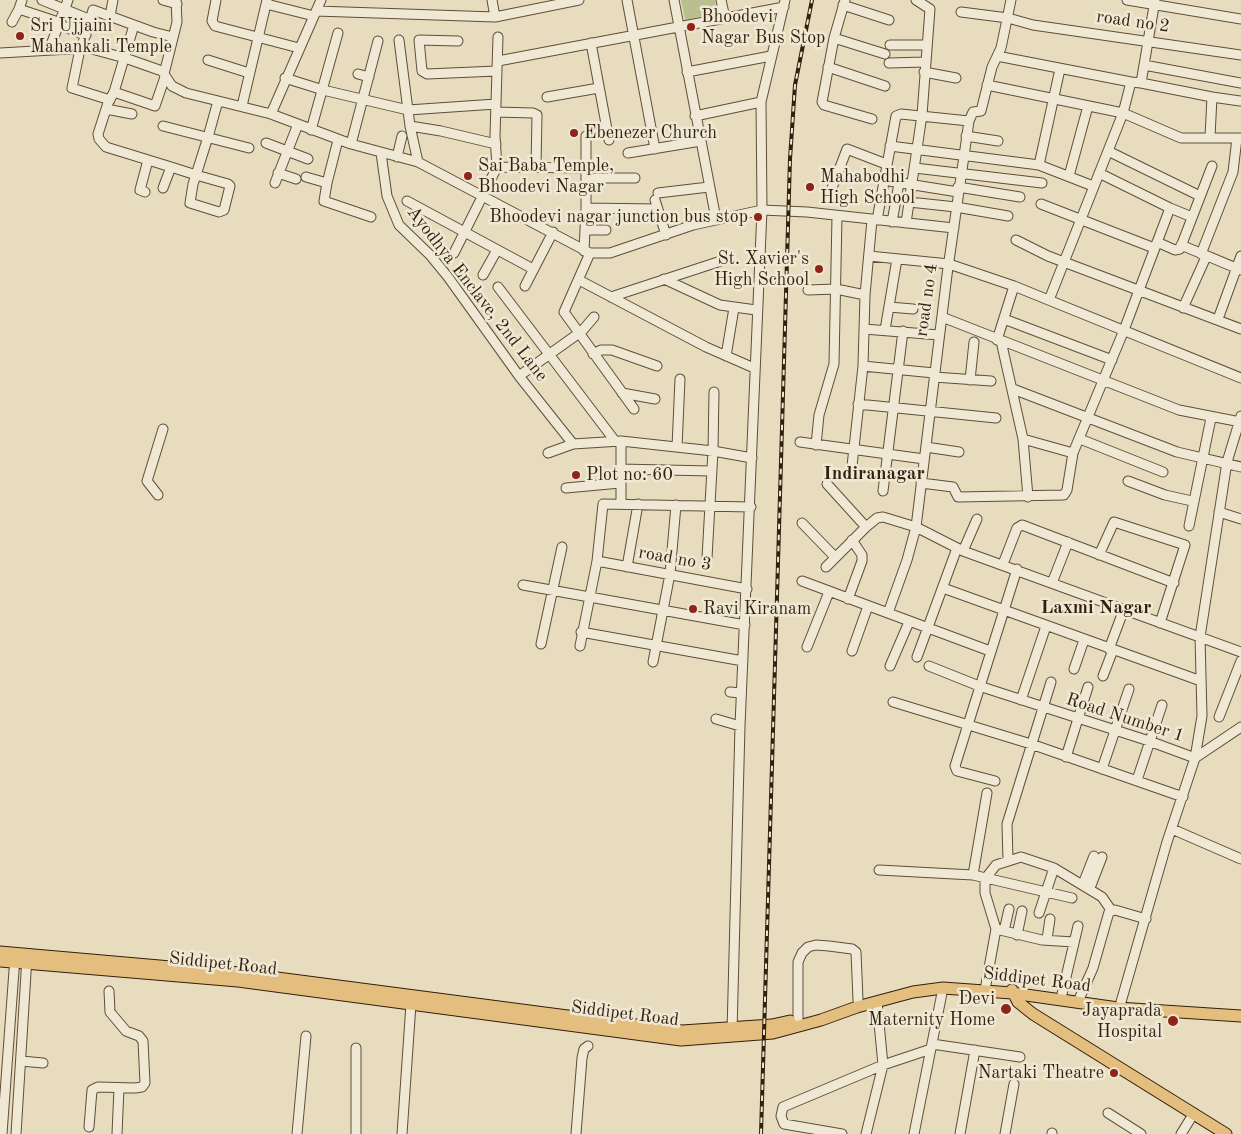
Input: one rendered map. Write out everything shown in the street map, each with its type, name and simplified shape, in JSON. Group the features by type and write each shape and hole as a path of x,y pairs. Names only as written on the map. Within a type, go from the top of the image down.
{"main road":[{"name":"Siddipet Road","path":"0,952 21,958 238,982 681,1040 798,1020 909,985 938,982 1012,991 1062,994 1121,1002 1241,1010"},
{"name":"Siddipet Road","path":"0,961 21,958 239,973 682,1032 773,1033 913,992 943,988 985,988"},
{"name":"Siddipet Road","path":"1012,991 1038,997 1118,1008 1241,1016"},
{"path":"1012,991 1018,1002 1033,1014 1226,1134"},
{"path":"1033,1014 1038,997"}],"street":[{"path":"12,22 22,0"},
{"path":"42,0 67,4 91,20"},
{"path":"110,16 114,0"},
{"path":"163,0 176,2 177,22 165,75 155,106 72,88 80,49 94,10 173,37"},
{"path":"216,0 213,24 298,48"},
{"path":"271,114 298,48 321,0"},
{"path":"492,0 495,18"},
{"path":"242,106 266,2 315,13 495,18 538,4 579,0"},
{"path":"627,0 656,150"},
{"path":"674,0 716,219"},
{"path":"721,0 725,18"},
{"path":"766,0 768,10"},
{"path":"906,224 922,115 930,9 916,0"},
{"name":"road no 4","path":"888,613 907,560 916,527 939,334 969,121 973,112 980,111 998,56 1011,0"},
{"path":"1127,0 1155,2 1241,19"},
{"path":"1141,83 1150,41 1155,2"},
{"path":"458,41 419,40 422,71 427,74 498,66 591,43 768,10 784,3"},
{"path":"732,1032 741,693 751,507 756,310 762,210 761,102 784,3"},
{"path":"872,119 822,104 828,67 844,3 889,20"},
{"path":"48,50 57,23 67,4"},
{"path":"19,9 86,34"},
{"name":"road no 2","path":"961,12 1008,18 1033,25 1241,55"},
{"path":"134,25 125,58 98,134 101,143 106,147 171,167 196,175 230,186 224,210 219,212 190,203 196,175 218,101"},
{"path":"312,130 338,33"},
{"path":"454,254 497,167 498,37"},
{"path":"834,38 885,54"},
{"path":"399,40 410,126 418,162"},
{"path":"351,144 378,41"},
{"path":"591,43 609,140"},
{"path":"890,45 927,45"},
{"path":"0,53 88,48 125,58 165,75 178,90 271,114 338,140 418,162 483,198 553,232 587,252 610,253 716,219 762,210 807,212 954,228"},
{"path":"687,72 771,56"},
{"path":"998,56 1212,97 1241,99"},
{"path":"208,60 249,73"},
{"path":"889,63 925,62"},
{"path":"1144,65 1241,83"},
{"path":"828,67 885,86"},
{"path":"1039,165 1060,69"},
{"path":"924,72 956,78"},
{"path":"358,74 369,76"},
{"path":"285,78 322,90 408,110 496,108 533,113 536,115 536,167"},
{"path":"1049,300 1123,113 1131,82"},
{"path":"987,85 1123,113 1181,138 1239,138 1233,172 1204,256 1183,308"},
{"path":"547,97 599,88"},
{"path":"1210,137 1212,97"},
{"path":"695,116 761,102"},
{"path":"1069,176 1088,106"},
{"path":"106,109 132,114"},
{"path":"850,475 863,366 865,295 869,256 874,220 884,180 896,116 901,114 922,115 969,121"},
{"path":"275,183 298,124"},
{"path":"164,126 249,148"},
{"path":"410,126 496,144"},
{"path":"397,157 402,136"},
{"path":"586,136 587,252 579,280 564,312 578,334 634,409"},
{"path":"966,136 998,142"},
{"path":"338,140 324,201 371,216"},
{"path":"628,153 656,150 701,140"},
{"path":"266,143 308,159"},
{"path":"890,146 1039,165 1093,186"},
{"path":"832,188 847,149 886,164"},
{"path":"1108,151 1200,196"},
{"name":"Ayodhya Enclave, 2nd Lane","path":"381,153 387,196 399,225 430,255 448,276 520,376 573,444"},
{"path":"145,192 140,190 148,160"},
{"path":"1041,204 1156,245 1175,250 1180,249 1212,166"},
{"path":"163,188 171,167"},
{"path":"497,167 586,168"},
{"path":"915,168 1042,183"},
{"path":"278,173 296,179"},
{"path":"1099,173 1170,208 1192,216"},
{"path":"306,177 327,183"},
{"path":"586,178 635,178"},
{"path":"884,180 1020,197"},
{"path":"892,222 898,182"},
{"path":"586,208 657,201 709,187"},
{"path":"407,201 533,269"},
{"path":"657,201 666,235"},
{"path":"909,202 956,206 1008,216"},
{"path":"921,483 953,487 958,497 1028,497 1064,494 1067,490 1073,453 1104,381 1170,208"},
{"path":"816,445 820,415 834,364 837,216"},
{"path":"586,230 606,230"},
{"path":"525,286 553,232"},
{"path":"1016,240 1064,262 1241,329"},
{"path":"1182,245 1204,256 1239,269"},
{"path":"483,275 497,250"},
{"path":"869,256 949,264 1014,286 1241,378"},
{"path":"1218,319 1239,269 1241,256"},
{"path":"611,297 727,259"},
{"path":"885,330 896,259"},
{"path":"664,279 689,292 734,308 756,310"},
{"path":"579,280 726,356 754,368"},
{"path":"1014,286 999,340 1013,389 1023,439 1028,497"},
{"path":"498,287 618,441 621,503"},
{"path":"808,290 836,290 865,295"},
{"path":"889,307 913,309"},
{"path":"726,356 734,308"},
{"path":"520,376 578,334 594,317"},
{"path":"942,317 1179,410 1212,418 1240,420 1238,433 1232,442 1227,462 1200,637 1202,716 1195,758 1121,1002"},
{"path":"1004,318 1112,360"},
{"path":"864,329 939,334"},
{"path":"884,491 903,331"},
{"path":"970,380 974,342"},
{"path":"593,354 601,350 612,350 657,366"},
{"path":"863,366 991,381"},
{"path":"677,447 680,379"},
{"path":"1013,389 1177,452 1203,459 1227,462 1241,467"},
{"path":"707,558 714,392"},
{"path":"622,394 655,400"},
{"path":"858,404 996,418"},
{"path":"1189,526 1192,501 1212,418"},
{"path":"158,495 147,480 163,429"},
{"path":"1023,439 1073,453"},
{"path":"1080,439 1163,472"},
{"path":"548,453 573,444 618,441 713,451 752,458"},
{"path":"800,442 924,459"},
{"path":"1232,442 1241,444"},
{"path":"926,447 959,452"},
{"path":"620,469 711,471"},
{"path":"1128,481 1165,495 1192,501"},
{"path":"566,488 620,483"},
{"path":"827,484 866,527"},
{"path":"580,646 581,632 597,561 603,504 751,507"},
{"path":"627,567 638,504"},
{"path":"653,662 670,574 676,505"},
{"path":"1218,512 1241,519"},
{"path":"826,567 866,527 877,518 883,517 916,527 960,549 1241,652"},
{"path":"917,657 942,588 960,549 977,519"},
{"path":"1099,554 1110,524 1114,522 1185,545 1160,623"},
{"path":"802,523 835,557"},
{"path":"1003,564 1019,526 1068,542 1174,583"},
{"path":"848,599 862,561 862,555 852,540"},
{"path":"1052,583 1068,542"},
{"path":"541,644 562,547"},
{"name":"road no 3","path":"597,561 747,589"},
{"path":"995,781 955,769 967,724 1017,569"},
{"path":"802,581 990,651"},
{"path":"523,584 745,625"},
{"path":"942,588 1201,680"},
{"path":"807,647 829,592"},
{"path":"852,651 868,606"},
{"path":"1103,676 1124,609"},
{"path":"890,666 909,622"},
{"path":"1021,700 1046,626"},
{"path":"581,632 743,661"},
{"path":"1074,669 1084,640"},
{"path":"1219,717 1241,661"},
{"name":"Road Number 1","path":"929,666 979,686 1149,741 1195,758"},
{"path":"1008,860 1006,830 1051,682"},
{"path":"1066,758 1088,687"},
{"path":"1102,769 1129,689"},
{"path":"730,692 741,693"},
{"path":"893,702 1031,744 1066,758 1137,780 1183,797"},
{"path":"1137,780 1162,705"},
{"path":"716,719 740,726"},
{"path":"1195,758 1241,727"},
{"path":"972,875 987,794"},
{"path":"1172,829 1241,859"},
{"path":"1000,930 985,893 984,878 996,865 1021,856 1054,868 1086,886 1102,897 1111,910 1146,919"},
{"path":"1086,886 1098,857"},
{"path":"1039,913 1054,868"},
{"path":"879,870 972,875 1072,898"},
{"path":"985,988 1000,930 1009,909"},
{"path":"1080,997 1093,968 1111,910"},
{"path":"1017,935 1022,911"},
{"path":"1046,939 1050,919"},
{"path":"1062,994 1078,926"},
{"path":"1000,930 1017,935 1074,942"},
{"path":"798,1020 798,962 802,953 808,947 816,945 829,946 852,949 856,952 858,1000"},
{"path":"2,1134 8,1050 21,958"},
{"path":"16,1134 21,1062 21,958"},
{"path":"914,1134 943,988"},
{"path":"89,1127 92,1090 98,1087 135,1088 145,1085 143,1041 139,1036 126,1031 110,1012 109,991"},
{"path":"866,1134 883,1064 877,1002"},
{"path":"402,1134 411,1004"},
{"path":"297,1134 306,1036"},
{"path":"576,1134 582,1058 588,1046"},
{"path":"842,1134 784,1124 781,1116 783,1107 883,1064 931,1047 975,1050 1020,1058"},
{"path":"356,1048 356,1134"},
{"path":"8,1050 21,1051"},
{"path":"960,1134 975,1050"},
{"path":"21,1062 43,1064"},
{"path":"1005,1134 1014,1084"},
{"path":"117,1134 119,1088"},
{"path":"5,1103 18,1104"},
{"path":"1108,1113 1141,1134"},
{"path":"1181,1134 1194,1113"}],"green space":[{"path":"681,0 715,0 717,13 685,20"}],"railway":[{"path":"761,1134 790,159 795,85 812,0"}],"place":[{"name":"Bhoodevi Nagar Bus Stop","path":"691,27"},
{"name":"Sri Ujjaini Mahankali Temple","path":"20,36"},
{"name":"Ebenezer Church","path":"574,133"},
{"name":"Sai Baba Temple, Bhoodevi Nagar","path":"468,176"},
{"name":"Mahabodhi High School","path":"810,187"},
{"name":"Bhoodevi nagar junction bus stop","path":"758,217"},
{"name":"St. Xavier's High School","path":"819,269"},
{"name":"Plot no: 60","path":"576,475"},
{"name":"Ravi Kiranam","path":"693,609"},
{"name":"Devi Maternity Home","path":"1006,1009"},
{"name":"Jayaprada Hospital","path":"1173,1021"},
{"name":"Nartaki Theatre","path":"1114,1073"}],"district":[{"name":"Indiranagar","path":"874,474"},
{"name":"Laxmi Nagar","path":"1096,608"}]}
